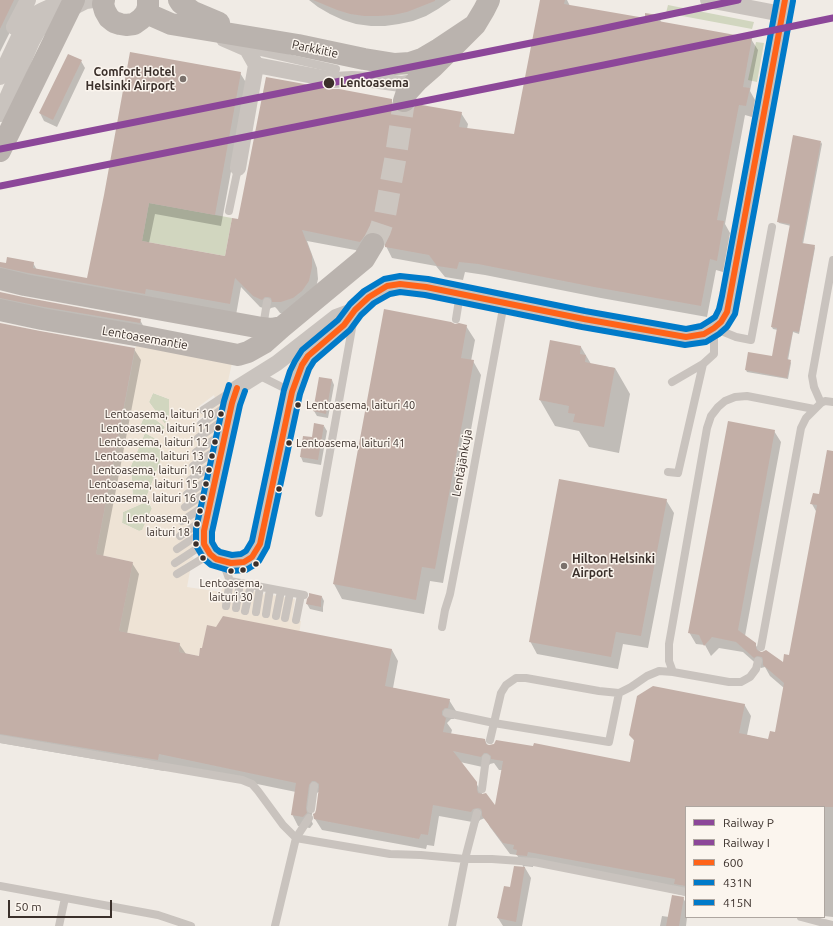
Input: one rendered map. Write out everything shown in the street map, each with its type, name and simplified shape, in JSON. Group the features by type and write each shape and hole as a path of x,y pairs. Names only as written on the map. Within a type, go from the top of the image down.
{"main road":[{"path":"0,151 74,0"},
{"path":"179,0 193,12 220,23 256,31 274,40"},
{"path":"404,101 407,92 417,81 433,67 475,24 489,0"},
{"path":"98,1 109,18 114,22 126,25 134,24 141,20 147,7"},
{"name":"Parkkitie","path":"147,7 170,24 274,40 395,64 410,63 422,59 440,49 475,24"},
{"name":"Lentoasemantie","path":"0,310 238,355 248,352 364,259 373,244"},
{"path":"0,279 270,333"}],"street":[{"path":"0,54 28,0"},
{"path":"0,77 25,24 32,16 66,0"},
{"path":"355,310 336,317 277,362 237,388 217,487 231,563 244,562 252,556 260,544 292,392 302,364 308,356 344,326 355,310 369,297 387,286 400,284 426,287 584,319 686,337 704,334 720,322 727,312 730,298 783,7 708,0"},
{"path":"0,114 32,41 45,23 86,1 98,1"},
{"path":"205,29 247,49 256,65 238,168"},
{"path":"256,65 334,80 372,80 401,84 417,81"}],"lane":[{"path":"247,49 336,69"},
{"path":"229,211 238,168"},
{"path":"672,382 704,364 714,354 714,328 736,337 751,340 772,227"},
{"path":"817,406 812,376 833,260"},
{"path":"456,319 460,294"},
{"path":"267,302 270,333"},
{"name":"Lentäjänkuja","path":"442,626 450,594 465,516 504,303"},
{"path":"319,513 355,310"},
{"path":"668,472 678,473 704,364"},
{"path":"258,375 292,392"},
{"path":"203,410 237,388"},
{"path":"673,672 669,661 669,644 707,428 711,416 725,401 735,397 747,396 817,406"},
{"path":"761,647 801,428 806,418 817,406 825,401 833,402"},
{"path":"201,424 217,487 230,581 226,606"},
{"path":"177,574 217,487 198,438"},
{"path":"196,452 217,487"},
{"path":"193,466 217,487"},
{"path":"190,480 217,487"},
{"path":"188,494 217,487"},
{"path":"185,507 217,487"},
{"path":"182,521 217,487"},
{"path":"180,536 217,487"},
{"path":"177,549 217,487"},
{"path":"174,563 217,487"},
{"path":"230,581 302,595 296,620"},
{"path":"236,608 240,583"},
{"path":"245,611 251,585"},
{"path":"256,612 260,587"},
{"path":"266,614 270,589"},
{"path":"276,616 281,591"},
{"path":"285,618 290,593"},
{"path":"490,740 501,693 506,686 516,678 526,678 599,691 619,693 647,676 659,671 729,682 741,682 750,676 756,669 758,661"},
{"path":"447,713 494,723 608,742 619,693"},
{"path":"0,739 242,780 252,784 283,825 296,838 390,854 534,862 685,892"},
{"path":"482,789 486,758"},
{"path":"311,809 314,786"},
{"path":"452,926 465,859 477,814"},
{"path":"275,926 296,838 309,818"},
{"path":"0,886 158,915 191,926"},
{"path":"59,926 65,898"},
{"path":"805,918 833,925"}],"green space":[{"path":"668,5 754,22 752,29 666,13"},
{"path":"756,42 764,43 757,82 748,80"},
{"path":"149,203 232,218 225,256 142,241"},
{"path":"153,393 169,399 169,415 165,424 149,402"},
{"path":"146,412 165,427 163,431 139,429"},
{"path":"145,433 160,441 160,462 146,498 133,500 131,466"},
{"path":"148,501 152,509 143,530 139,531 122,523 123,512"}],"shaded area":[{"path":"136,345 232,363 226,390 215,398 214,395 198,407 201,411 221,402 222,405 196,421 198,425 218,416 219,419 213,445 212,460 204,486 206,487 201,500 203,501 199,514 196,544 192,556 194,558 175,571 190,571 187,587 221,592 223,585 226,584 229,606 233,587 236,587 239,608 243,589 245,588 247,590 243,610 249,611 254,591 263,595 265,593 283,598 295,599 292,619 301,621 297,649 200,648 199,656 179,652 180,643 119,631 133,562 96,554","holes":["153,393 169,399 169,415 165,424 149,402","146,412 165,427 162,431 139,429","145,433 160,441 160,462 146,498 133,500 131,466","148,501 152,508 142,530 139,531 122,523 123,512"]}],"building":[{"path":"0,0 14,0 0,29"},
{"path":"313,0 435,1 407,12 393,15 364,16 337,10"},
{"path":"540,0 565,0 564,4 645,18 645,13 658,15 658,21 752,38 743,87 750,88 746,106 739,105 717,220 724,221 717,261 710,259 701,306 478,264 459,262 457,269 437,266 429,255 385,247 384,238 380,234 374,232 367,233 360,242 302,230 312,256 312,267 309,281 302,291 293,298 281,302 272,302 271,298 268,297 265,297 262,300 253,296 235,278 230,304 146,289 145,294 0,267 0,262 6,263 7,257 34,262 33,268 87,278 130,52 241,72 215,215 149,203 142,241 225,256 232,218 238,219 266,77 392,99 394,109 400,113 412,111 416,104 462,112 459,127 514,134"},
{"path":"68,54 82,60 53,120 39,113"},
{"path":"793,135 821,141 802,243 815,245 799,332 793,331 787,359 791,360 787,378 745,370 748,352 772,356 777,328 771,327 790,224 777,222"},
{"path":"0,292 141,319 140,323 44,307 0,298"},
{"path":"384,309 455,324 459,323 467,325 461,358 474,360 435,569 422,567 416,600 333,584"},
{"path":"0,323 135,348 96,554 133,562 119,631 180,643 179,652 199,656 207,625 216,627 223,616 392,649 385,686 450,699 448,708 445,708 442,711 442,715 446,718 443,732 485,739 486,744 489,745 494,744 496,740 533,746 534,743 630,762 634,740 629,735 637,696 653,686 745,704 739,733 768,739 770,731 775,732 784,683 763,665 762,657 757,656 754,658 736,642 712,637 704,646 699,635 688,633 728,421 775,430 738,630 756,643 756,648 758,651 762,652 766,650 783,662 784,654 789,655 817,505 810,504 813,493 819,494 827,450 833,451 833,807 685,806 685,886 674,884 675,879 528,852 527,856 516,855 517,850 513,849 514,845 503,843 482,816 481,809 478,808 473,809 471,812 433,805 428,835 421,834 419,839 314,819 313,814 316,810 319,787 319,784 315,781 312,781 309,785 306,808 307,813 303,817 291,815 296,783 159,754 158,760 0,734","holes":["453,751 481,757 484,753 491,756 491,759 503,761 495,805 486,793 478,793 477,782"]},
{"path":"550,340 581,346 580,354 586,355 585,362 615,368 604,427 573,422 575,414 568,413 569,406 539,400"},
{"path":"319,377 332,379 326,414 313,411"},
{"path":"314,423 324,425 318,460 300,457 303,436 312,437"},
{"name":"Hilton Helsinki Airport","path":"559,479 667,499 641,636 616,632 611,657 529,642"},
{"path":"309,593 322,596 321,607 306,604"},
{"path":"514,866 525,867 516,922 497,918 504,886 510,887"},
{"path":"672,895 684,897 679,926 666,926"}],"tunnel":[{"path":"373,244 385,215 404,101"}],"rail line":[{"name":"I","path":"0,149 596,30 738,0"},
{"name":"P","path":"0,186 833,18"}],"transit line":[{"name":"415N","path":"245,391 240,405 212,532 212,542 216,549 220,552 232,555 241,554 246,551 252,541 284,390 295,361 302,350 338,320 350,304 364,291 384,279 400,276 428,279 585,311 686,329 701,326 715,317 719,309 722,296 777,0"},
{"name":"600","path":"237,388 232,403 204,531 204,544 210,554 216,559 231,563 244,562 252,557 260,544 292,392 302,365 308,356 344,325 355,310 369,297 387,286 400,284 426,287 584,319 686,337 704,334 714,328 721,322 727,312 785,0"},
{"name":"431N","path":"229,385 224,401 196,529 196,544 204,559 211,565 231,571 246,570 256,564 267,547 300,394 309,369 314,361 350,330 361,315 374,303 390,294 400,292 425,295 582,327 685,345 706,342 719,334 727,327 735,314 793,1"}],"place":[{"name":"Comfort Hotel Helsinki Airport","path":"183,79"},
{"name":"Lentoasema","path":"329,83"},
{"name":"Lentoasema, laituri 40","path":"298,405"},
{"name":"Lentoasema, laituri 10","path":"221,414"},
{"name":"Lentoasema, laituri 11","path":"218,428"},
{"name":"Lentoasema, laituri 12","path":"215,442"},
{"name":"Lentoasema, laituri 41","path":"289,443"},
{"name":"Lentoasema, laituri 13","path":"212,456"},
{"name":"Lentoasema, laituri 14","path":"209,470"},
{"name":"Lentoasema, laituri 15","path":"206,484"},
{"name":"Lentoasema, laituri 16","path":"203,498"},
{"name":"Lentoasema, laituri 18","path":"197,524"},
{"name":"Hilton Helsinki Airport","path":"564,566"},
{"name":"Lentoasema, laituri 30","path":"231,571"}]}
